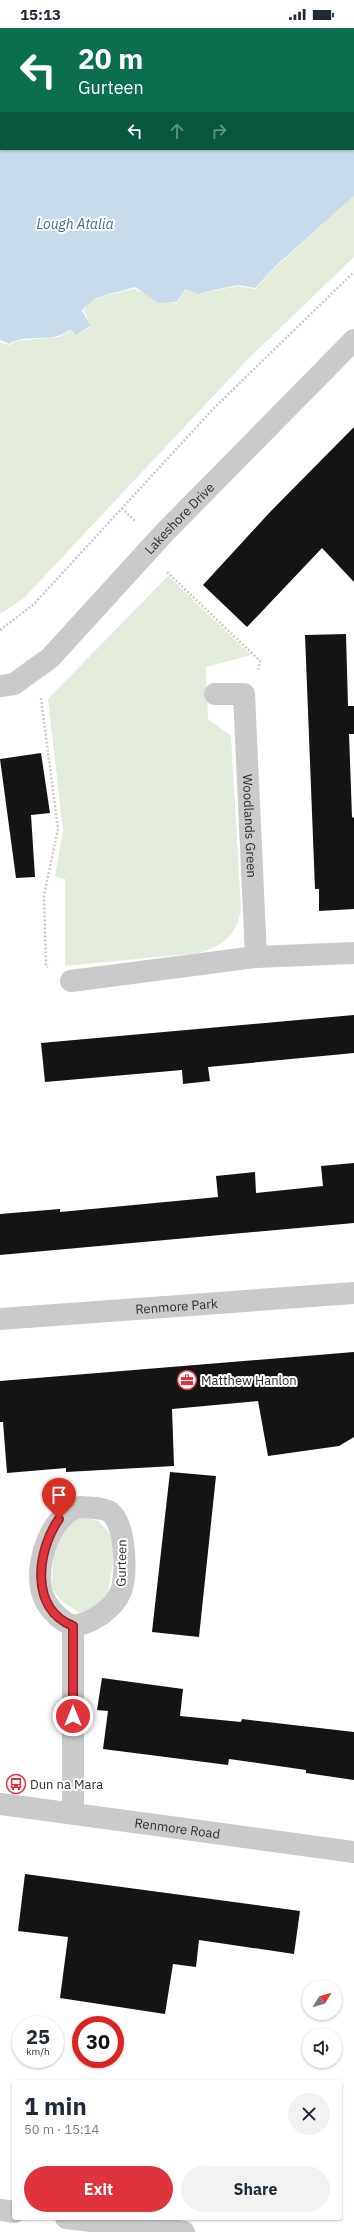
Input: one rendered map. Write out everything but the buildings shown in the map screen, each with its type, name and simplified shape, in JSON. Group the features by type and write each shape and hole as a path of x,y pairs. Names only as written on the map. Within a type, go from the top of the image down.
{"street":[{"name":"Lakeshore Drive","path":"0,686 14,684 50,658 146,552 354,340"},
{"path":"215,694 244,694"},
{"name":"Woodlands Green","path":"244,694 256,958"},
{"path":"71,981 256,958 354,953"},
{"name":"Renmore Park","path":"0,1319 354,1293"},
{"name":"Gurteen","path":"80,1507 104,1510 115,1517 121,1530 124,1554 122,1590 108,1609 84,1624 73,1626 59,1618 45,1601 41,1579 45,1548 55,1524 72,1509 80,1507"},
{"path":"73,1626 73,1813"},
{"name":"Renmore Road","path":"0,1804 354,1852"},
{"path":"0,2210 12,2212"},
{"path":"83,2220 184,2232"}],"path":[{"path":"0,630 34,604 214,408 354,272"},
{"path":"146,552 260,660 258,675 244,694"},
{"path":"32,672 42,701 58,829 44,895 46,966 71,981"}],"green space":[{"path":"354,196 354,257 248,359 23,599 0,614 0,342 9,345 16,341 59,337 70,331 76,335 91,327 84,311 87,304 103,296 134,289 145,293 159,302 177,303 185,289 199,294 237,286 255,289 278,265"},
{"path":"168,576 251,655 206,667 208,719 231,736 241,910 235,927 227,939 215,947 199,953 65,966 65,879 55,877 63,830 48,699"},
{"path":"86,1518 98,1521 107,1530 113,1540 114,1557 108,1592 101,1602 86,1612 80,1613 60,1600 53,1589 53,1557 58,1539 74,1519"}],"water":[{"name":"Lough Atalia","path":"0,150 354,150 354,196 278,264 255,288 237,285 198,294 185,289 177,302 159,303 135,287 99,297 87,305 82,311 91,326 76,335 70,330 54,337 24,339 9,344 0,340"}],"place":[{"name":"Matthew Hanlon","path":"187,1380"},
{"name":"Dun na Mara","path":"16,1784"}],"route":[{"path":"59,1519 51,1531 45,1548 41,1587 45,1601 52,1610 59,1618 73,1626 73,1716"}]}
